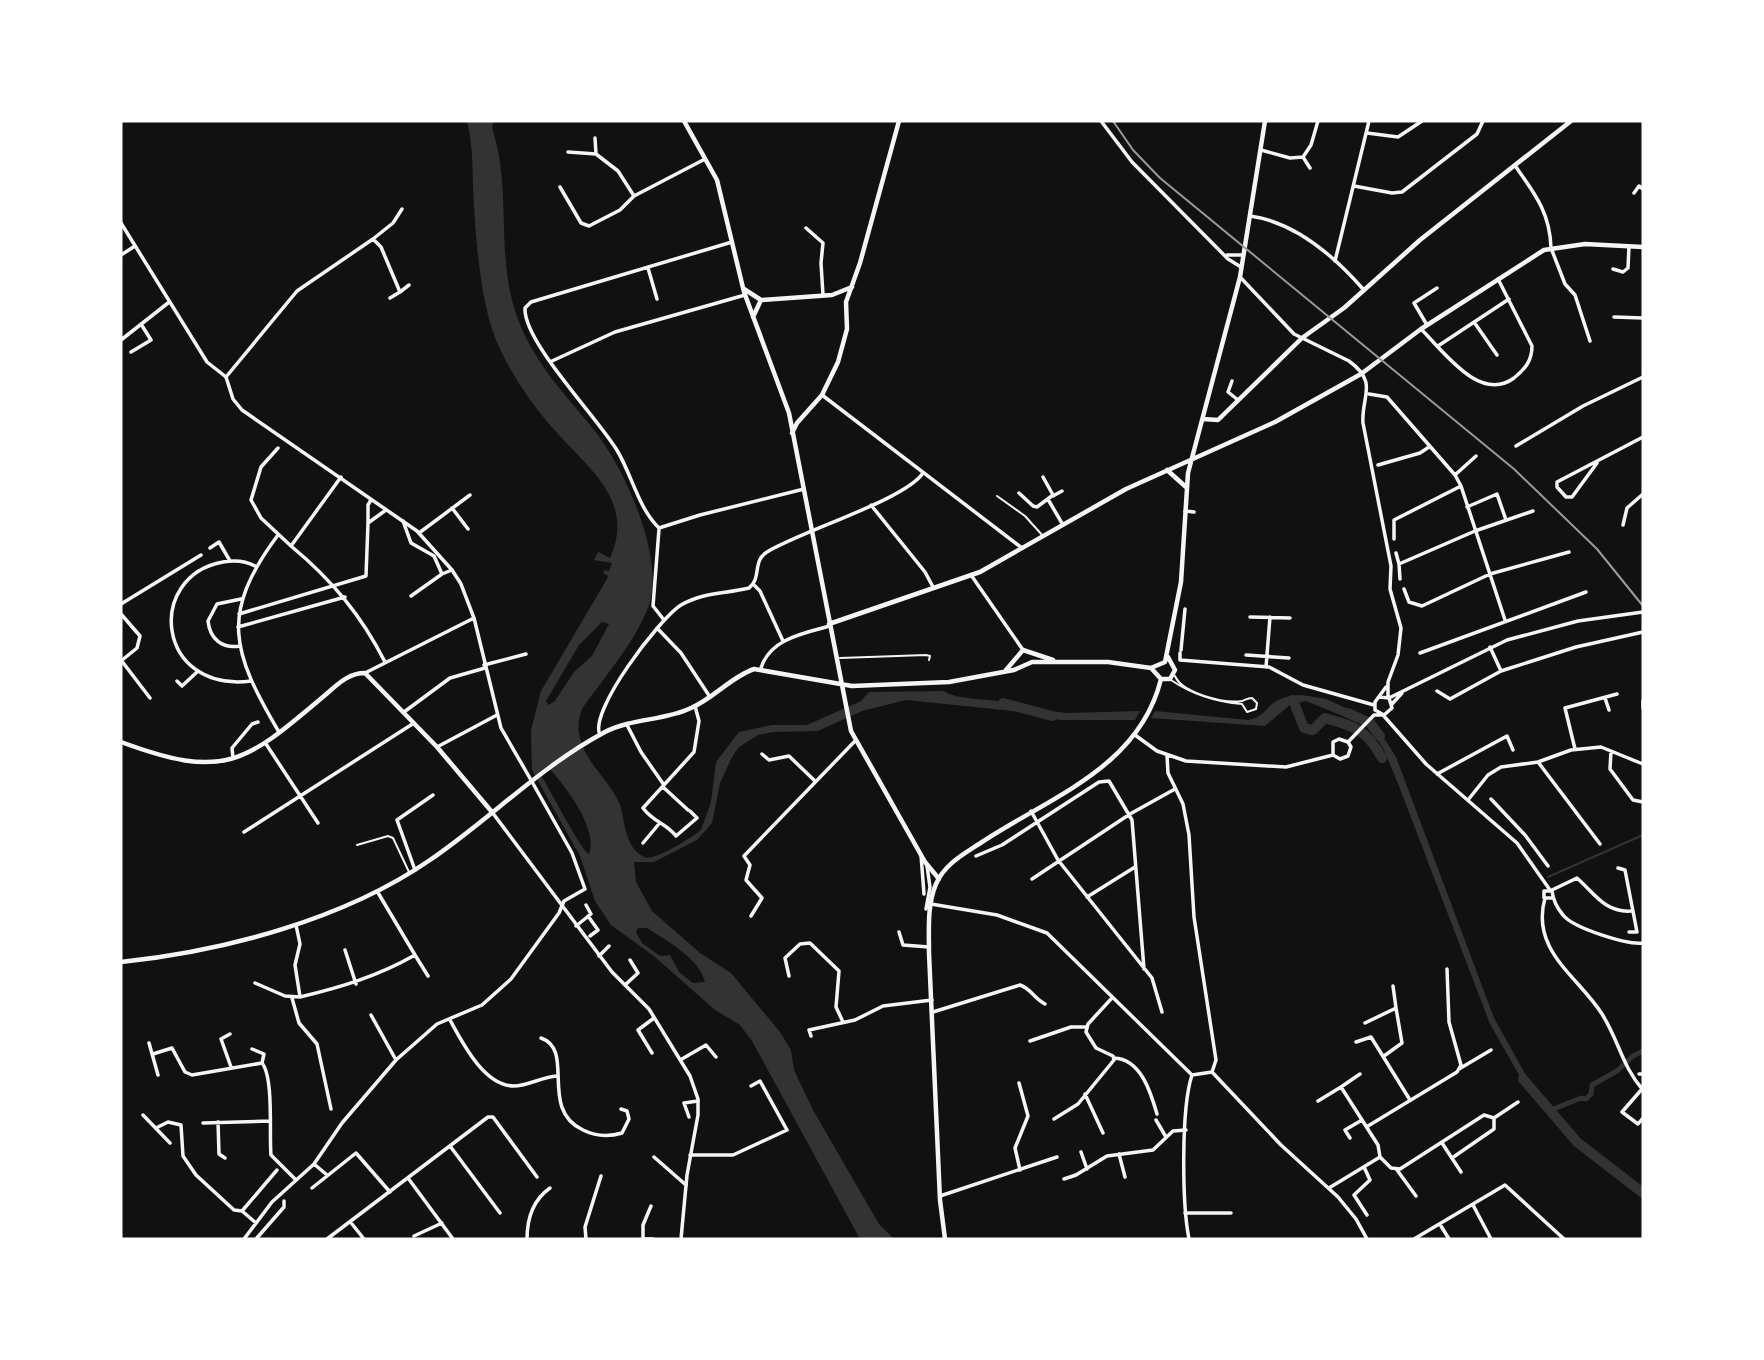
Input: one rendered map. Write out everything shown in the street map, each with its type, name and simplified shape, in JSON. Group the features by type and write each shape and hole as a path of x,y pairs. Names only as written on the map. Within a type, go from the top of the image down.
{"main road":[{"path":"684,121 717,180 752,318 789,413 848,722 855,741 921,855 939,878"},
{"path":"792,433 803,415 821,395 838,362 847,329 846,302 899,121"},
{"path":"945,1239 940,1196 929,947 931,904 939,878 954,860 1096,772 1135,735 1174,667 1168,663 1167,656 1185,565 1185,511 1191,459 1240,277 1265,121"},
{"path":"1203,419 1218,420 1302,338 1420,240 1569,123"},
{"path":"830,625 991,567 1167,469 1275,422 1362,374 1427,325 1551,248 1585,244 1643,247"},
{"path":"744,292 761,300 832,295 846,292 853,285"},
{"path":"832,295 846,302"},
{"path":"752,318 761,300"},
{"path":"789,413 803,415"},
{"path":"1167,469 1187,488"},
{"path":"1020,654 1061,662 1108,662 1151,668 1157,670 1166,680"},
{"path":"1020,654 1025,666"},
{"path":"1006,670 1020,654"},
{"path":"121,962 217,949 295,923 377,891 412,871 534,778 600,735 626,724 682,712 710,697 746,672 761,668 841,685 936,683 1025,666 1033,658"},
{"path":"1157,670 1168,663"},
{"path":"121,742 191,763 233,758 266,744 349,676 365,673 438,747 492,812"}],"street":[{"path":"1101,121 1132,162 1241,267"},
{"path":"1303,157 1311,145 1318,121"},
{"path":"1335,261 1370,121"},
{"path":"1367,133 1398,137 1422,121"},
{"path":"1354,186 1388,193 1402,192 1478,134 1483,121"},
{"path":"1561,121 1569,123"},
{"path":"595,138 596,154"},
{"path":"1261,150 1290,158 1303,157"},
{"path":"568,152 596,154 618,171 634,196"},
{"path":"1303,157 1310,167"},
{"path":"560,187 584,226 597,223 620,210 634,196 707,158"},
{"path":"1516,167 1543,205 1549,222 1551,248 1565,284 1575,296 1590,341"},
{"path":"1634,193 1639,186 1643,189"},
{"path":"226,377 297,291 373,239 393,223 402,209"},
{"path":"1250,216 1284,225 1335,261 1363,289"},
{"path":"121,223 168,303 207,362 226,377 233,399 242,410 419,533 452,570 461,584 474,618 497,715 510,749 534,778 572,853 586,888 564,901 529,957 496,994 482,1005 427,1032 396,1060 342,1123 314,1164 272,1202 244,1239"},
{"path":"806,228 823,243 823,295"},
{"path":"373,239 381,247 400,292"},
{"path":"664,620 653,606 659,528 649,518 618,451 534,338 526,317 527,304 732,242"},
{"path":"121,255 135,246"},
{"path":"1613,270 1623,272 1628,268 1629,246"},
{"path":"1225,254 1232,257 1243,255"},
{"path":"648,268 657,299"},
{"path":"1240,277 1292,332 1349,361 1362,374 1368,394 1362,411 1363,423 1391,566 1390,589 1401,628 1398,655 1387,686 1374,710 1349,740"},
{"path":"1421,329 1479,384 1493,387 1507,383 1526,368 1532,352 1528,333 1498,279"},
{"path":"390,298 410,285"},
{"path":"1427,325 1415,303 1437,288"},
{"path":"552,361 603,336 744,292"},
{"path":"1438,346 1509,299"},
{"path":"121,340 168,303"},
{"path":"1614,317 1643,318"},
{"path":"1474,322 1497,355"},
{"path":"131,352 151,340 141,324"},
{"path":"1516,446 1583,406 1643,377"},
{"path":"1232,381 1228,391 1238,400"},
{"path":"1368,394 1387,397 1455,475 1505,620"},
{"path":"821,395 1022,548"},
{"path":"1597,463 1572,497 1566,497 1557,487 1557,482 1643,437"},
{"path":"1378,465 1420,453 1429,447"},
{"path":"278,448 261,467 252,493 254,510 278,536 337,587 362,619 386,662"},
{"path":"1455,475 1476,456"},
{"path":"754,585 757,564 764,554 870,505 916,481 923,473"},
{"path":"291,546 341,477"},
{"path":"1043,477 1053,496"},
{"path":"1394,539 1394,520 1461,486"},
{"path":"659,528 804,489"},
{"path":"1018,493 1033,506 1049,501 1062,491"},
{"path":"1467,507 1497,494 1506,520"},
{"path":"1623,525 1627,508 1643,494"},
{"path":"419,533 470,495"},
{"path":"238,615 337,587 366,574 368,505 371,499"},
{"path":"1049,501 1063,525"},
{"path":"870,505 925,572 933,587"},
{"path":"452,508 468,529"},
{"path":"368,523 386,510"},
{"path":"1185,511 1194,512"},
{"path":"1399,564 1475,531 1532,511"},
{"path":"403,521 411,542 434,556 442,574"},
{"path":"278,536 255,566 241,599 238,627 240,646 251,681 279,732"},
{"path":"210,548 219,542 230,561"},
{"path":"1396,552 1400,579"},
{"path":"1404,589 1409,603 1422,606 1490,574 1569,552"},
{"path":"121,604 201,555"},
{"path":"251,681 225,682 197,672 181,656 173,639 173,610 179,593 197,573 230,561 255,566"},
{"path":"411,596 452,570"},
{"path":"971,575 1017,645 1020,654"},
{"path":"600,735 596,728 605,703 664,620 683,604 702,595 754,585"},
{"path":"754,585 760,591 783,641"},
{"path":"1420,653 1586,592"},
{"path":"238,627 345,597"},
{"path":"240,646 226,646 216,640 208,621 217,604 241,599"},
{"path":"1185,609 1180,660 1266,667 1303,685 1374,710 1392,725 1437,774 1517,843 1570,921 1627,943 1643,943"},
{"path":"1379,697 1388,698 1404,692 1490,647 1578,621 1643,612"},
{"path":"121,614 140,636 137,648 121,661 150,698"},
{"path":"1250,617 1290,618"},
{"path":"1266,667 1270,617"},
{"path":"365,673 474,618"},
{"path":"1174,620 1184,622"},
{"path":"761,668 767,652 783,641 830,625"},
{"path":"657,628 681,653 710,697"},
{"path":"1437,691 1450,699 1501,671 1565,650 1643,632"},
{"path":"1490,647 1501,671"},
{"path":"404,712 450,678 526,654"},
{"path":"1246,655 1289,658"},
{"path":"177,681 181,686 197,672"},
{"path":"1387,686 1388,698 1392,704"},
{"path":"1392,725 1392,704 1404,692"},
{"path":"1575,749 1563,713 1565,708 1617,694"},
{"path":"1605,698 1609,710"},
{"path":"1643,701 1643,708"},
{"path":"626,724 664,786 697,818 676,836 669,828 658,825 645,812 644,804 664,786 694,752 699,721 695,706"},
{"path":"1382,715 1391,711"},
{"path":"438,747 497,715"},
{"path":"233,758 232,748 252,724 258,722"},
{"path":"244,832 414,723"},
{"path":"1135,735 1167,755 1186,761 1286,768 1333,754 1340,758 1348,755 1351,747 1349,740"},
{"path":"1437,774 1507,736 1513,750"},
{"path":"1333,754 1333,742 1349,740"},
{"path":"751,916 762,898 746,880 750,865 744,856 855,741"},
{"path":"266,744 318,823"},
{"path":"1468,800 1488,775 1501,767 1538,762 1575,749 1601,747 1643,764"},
{"path":"1611,751 1610,769 1633,800 1643,802"},
{"path":"762,754 769,760 789,756 815,781"},
{"path":"1167,755 1168,773 1183,804 1189,835 1195,926 1216,1053 1212,1072"},
{"path":"1538,762 1600,844"},
{"path":"976,856 996,848 1106,779 1130,814 1144,969"},
{"path":"1032,880 1130,814 1175,789"},
{"path":"412,871 397,820 433,795"},
{"path":"1490,799 1525,835 1548,866"},
{"path":"1031,811 1058,860 1154,983 1162,1012"},
{"path":"492,812 599,956 655,1017 682,1059 698,1101 681,1239"},
{"path":"643,843 658,825"},
{"path":"1517,843 1525,835"},
{"path":"921,855 924,894"},
{"path":"926,909 930,887 927,865"},
{"path":"1087,897 1136,866"},
{"path":"1618,867 1625,870 1637,932 1629,932"},
{"path":"1632,911 1621,912 1602,904 1577,878 1545,898 1543,918 1550,950 1602,1014 1624,1065 1642,1090 1622,1112 1638,1124 1643,1118"},
{"path":"377,891 428,976"},
{"path":"1545,898 1551,892"},
{"path":"931,904 998,915 1047,933 1111,999 1192,1075"},
{"path":"576,926 590,914 586,905"},
{"path":"588,916 598,930 590,936"},
{"path":"295,923 300,944 295,965 300,997"},
{"path":"899,932 903,945 929,947"},
{"path":"789,976 785,958 800,944 810,943 839,971 836,1007 843,1022"},
{"path":"599,956 609,946"},
{"path":"345,950 356,984"},
{"path":"255,983 292,998 300,997 356,984 415,956"},
{"path":"625,985 638,972 630,960"},
{"path":"1447,969 1449,1022 1461,1065 1459,1069"},
{"path":"933,1012 1020,985 1026,987 1033,998 1045,1004"},
{"path":"1384,1056 1402,1043 1394,986"},
{"path":"292,998 299,1023 317,1044 331,1109"},
{"path":"1030,1041 1071,1027 1087,1027 1111,999"},
{"path":"811,1036 809,1030 864,1017 883,1006 932,1000"},
{"path":"1365,1023 1396,1008"},
{"path":"371,1015 396,1060"},
{"path":"652,1053 638,1030 655,1017"},
{"path":"450,1020 478,1063 503,1085 520,1086 533,1080 557,1076"},
{"path":"1087,1027 1093,1044 1114,1058 1126,1060 1138,1072 1157,1114"},
{"path":"230,1034 221,1039 231,1068"},
{"path":"1356,1042 1369,1036 1410,1100"},
{"path":"541,1038 550,1041 557,1054 560,1105 570,1121 583,1130 600,1135 621,1133 629,1119 627,1111 621,1109"},
{"path":"149,1043 158,1075"},
{"path":"682,1059 706,1045 716,1056"},
{"path":"153,1054 172,1048 185,1072 192,1074 220,1072 262,1063"},
{"path":"252,1049 264,1054 262,1063"},
{"path":"1368,1126 1491,1050"},
{"path":"1054,1119 1070,1111 1114,1058"},
{"path":"262,1063 266,1068 269,1090 271,1155 296,1180"},
{"path":"1192,1075 1212,1072"},
{"path":"1212,1072 1281,1145 1329,1188 1356,1219 1367,1239"},
{"path":"1318,1101 1360,1074"},
{"path":"1189,1239 1185,1213 1186,1130 1192,1075"},
{"path":"690,1155 733,1155 787,1130 760,1081 751,1086"},
{"path":"1019,1083 1028,1116 1014,1151 1020,1170"},
{"path":"1341,1087 1368,1126 1378,1145 1380,1157 1397,1170 1416,1196"},
{"path":"1086,1094 1103,1133"},
{"path":"689,1117 684,1103 698,1101"},
{"path":"1494,1118 1518,1102"},
{"path":"143,1115 170,1143"},
{"path":"1397,1170 1484,1115 1494,1118"},
{"path":"327,1239 351,1224 491,1116 537,1177"},
{"path":"1452,1158 1494,1129 1494,1118"},
{"path":"1350,1138 1345,1130 1363,1119"},
{"path":"1156,1120 1166,1137"},
{"path":"202,1123 269,1121"},
{"path":"156,1128 168,1122 181,1125 183,1156 196,1175 234,1210 242,1211 256,1223"},
{"path":"218,1122 219,1154 225,1158"},
{"path":"1064,1179 1087,1169 1099,1159 1153,1150 1173,1131 1186,1130"},
{"path":"1441,1143 1461,1172"},
{"path":"450,1146 500,1213"},
{"path":"1081,1152 1087,1169"},
{"path":"312,1188 356,1153 390,1192"},
{"path":"1119,1154 1125,1177"},
{"path":"654,1157 686,1185"},
{"path":"940,1196 1056,1157"},
{"path":"1329,1188 1380,1157"},
{"path":"314,1164 327,1175"},
{"path":"1364,1167 1370,1180 1354,1195 1367,1215"},
{"path":"242,1211 277,1170"},
{"path":"586,1239 585,1227 601,1176"},
{"path":"408,1178 453,1239"},
{"path":"1414,1239 1441,1226 1505,1185 1564,1239"},
{"path":"527,1239 534,1206 541,1194 550,1188"},
{"path":"256,1239 284,1207 284,1201"},
{"path":"651,1206 643,1225 643,1239 653,1239"},
{"path":"1473,1206 1491,1239"},
{"path":"1185,1213 1231,1213"},
{"path":"414,1236 442,1223"},
{"path":"351,1224 363,1239"},
{"path":"1441,1226 1449,1239"}],"lane":[{"path":"997,496 1025,516 1043,537"},
{"path":"836,659 866,655 926,655 930,656 929,660"},
{"path":"1166,680 1178,683 1197,695 1243,701 1252,698 1256,701 1256,709 1247,712 1242,704 1196,696 1166,680"},
{"path":"357,845 388,836 393,838 412,871"}],"shaded area":[{"path":"467,121 494,121 492,128 502,176 507,274 519,322 543,366 606,446 629,490 647,540 652,565 652,588 648,608 627,648 582,709 578,725 584,749 616,797 629,841 638,853 649,858 656,856 701,830 711,802 716,762 739,732 772,725 807,725 861,701 869,692 944,691 957,696 1015,704 1013,711 906,700 862,711 818,731 758,735 739,747 732,757 720,783 712,823 697,840 654,862 634,862 636,882 652,911 700,953 731,973 780,1032 791,1050 794,1070 813,1110 879,1224 894,1239 860,1239 752,1041 740,1025 715,1010 655,957 611,925 595,901 580,856 532,770 531,730 541,691 607,579 608,576 603,573 604,570 609,571 612,563 594,560 598,552 610,558 616,538 617,520 606,489 530,400 505,359 493,332 482,287","holes":["602,622 609,624 592,656 575,671 554,702 548,705 546,701 579,645","547,766 578,807 589,832 589,854 579,842 539,772","638,928 647,928 681,951 696,965 705,982 693,983 679,972 670,955 660,956 642,943 636,932"]},
{"path":"1302,695 1326,699 1361,715 1355,721 1306,701 1291,704 1265,726 1151,718 1155,711 1248,720 1261,715 1281,699"},
{"path":"1041,710 1068,713 1140,711 1135,720 1061,720 1039,716"},
{"path":"1375,724 1396,757 1494,1018 1532,1086 1527,1089 1490,1024 1397,781 1384,750 1371,729"}],"waterway":[{"path":"1293,700 1304,728 1313,730 1325,718 1345,724 1365,735 1382,758"},
{"path":"1003,703 1052,716"},
{"path":"1348,713 1370,723 1380,736"},
{"path":"1548,877 1643,835"},
{"path":"1551,1110 1581,1098 1586,1099 1591,1094 1592,1085 1617,1071 1633,1056 1643,1051"},
{"path":"1523,1079 1577,1142 1643,1193"}],"railway":[{"path":"1113,121 1133,150 1160,178 1514,469 1597,549 1643,606"}]}
